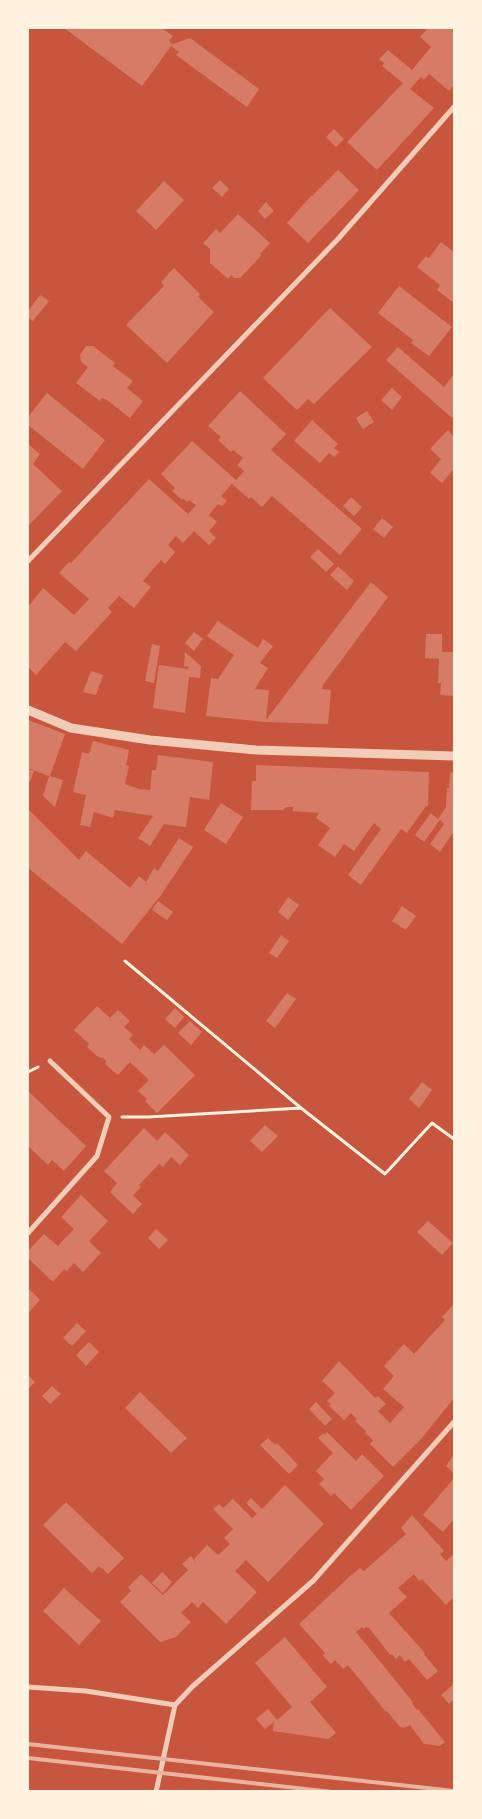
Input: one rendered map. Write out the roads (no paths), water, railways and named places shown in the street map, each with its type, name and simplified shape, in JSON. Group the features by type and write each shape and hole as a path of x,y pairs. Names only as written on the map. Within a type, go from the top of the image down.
{"street":[{"path":"28,561 338,239 454,107"},
{"path":"28,710 71,728 150,740 256,750 454,756"},
{"path":"28,1233 97,1156 109,1117 50,1061"},
{"path":"156,1792 175,1705 193,1686 313,1581 454,1422"},
{"path":"28,1687 86,1691 175,1705"}],"railway":[{"path":"28,1744 454,1791"},
{"path":"28,1758 332,1792"}]}
